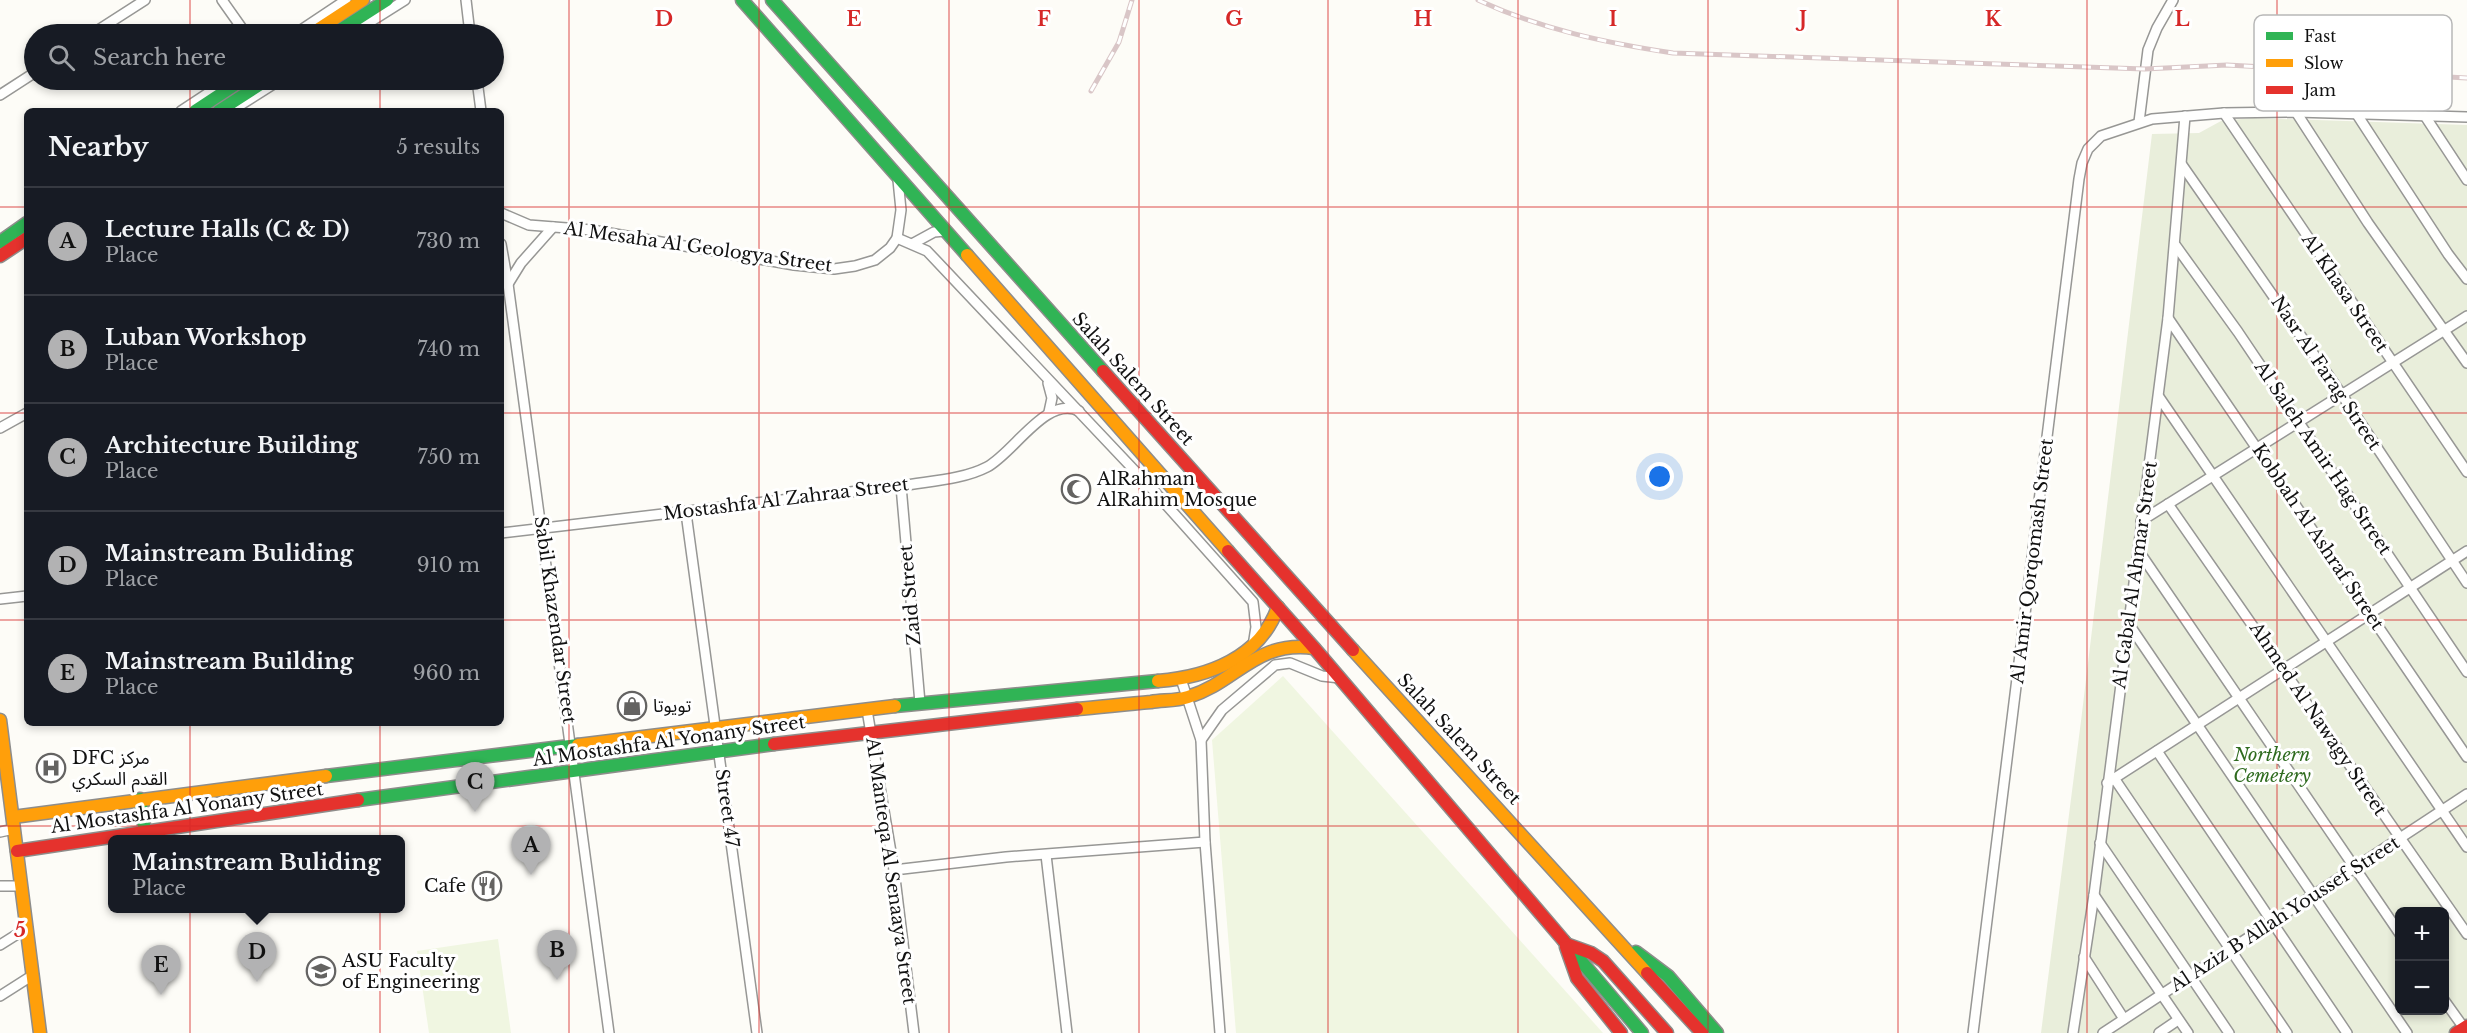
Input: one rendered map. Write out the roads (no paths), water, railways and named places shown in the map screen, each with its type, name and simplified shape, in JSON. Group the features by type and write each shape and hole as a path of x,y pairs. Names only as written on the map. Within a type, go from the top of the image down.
{"main road":[{"path":"326,24 363,0"},
{"path":"350,24 387,0"},
{"path":"742,0 1315,649 1642,1033"},
{"name":"Salah Salem Street","path":"772,0 1399,701 1702,1033"},
{"path":"200,108 227,90"},
{"path":"224,108 252,90"},
{"path":"0,242 24,225"},
{"path":"0,256 24,240"},
{"name":"Al Mostashfa Al Yonany Street","path":"13,823 140,799 920,703 1181,679 1213,669 1253,646 1266,635 1272,626 1278,607"},
{"name":"Al Mostashfa Al Yonany Street","path":"119,835 871,732 1186,698 1207,690 1273,649 1294,645 1315,649"},
{"path":"0,720 2,754 40,1033"},
{"path":"140,799 145,831"},
{"name":"Al Mostashfa Al Yonany Street","path":"17,851 108,837"},
{"path":"1615,939 1658,966 1717,1033"},
{"path":"1565,943 1569,962 1577,978 1621,1033"},
{"path":"1565,943 1592,953 1603,961 1667,1033"}],"street":[{"path":"108,24 145,0"},
{"path":"222,0 239,24"},
{"path":"310,24 346,0"},
{"path":"367,24 405,0"},
{"path":"466,0 469,24"},
{"path":"2139,122 2148,50 2173,0"},
{"path":"0,95 24,79"},
{"path":"186,108 213,90"},
{"path":"236,108 264,90"},
{"path":"478,90 481,108"},
{"path":"2296,112 2368,223 2467,363"},
{"name":"Al Amir Qorqomash Street","path":"1973,1033 2079,179 2088,149 2100,136 2139,122 2185,116 2296,112 2467,117"},
{"name":"Al Khasa Street","path":"2224,113 2467,472"},
{"path":"2356,113 2448,254 2467,279"},
{"name":"Al Gabal Al Ahmar Street","path":"2073,1033 2111,781 2128,623 2159,397 2176,246 2185,116"},
{"path":"2426,116 2467,180"},
{"name":"Nasr Al Farag Street","path":"2182,165 2342,395 2467,583"},
{"path":"897,177 901,210 897,238 927,251 1154,490 1253,602 1256,627 1253,646"},
{"name":"Al Mesaha Al Geologya Street","path":"504,214 529,225 592,230 794,265 834,269 875,260 890,248 897,238"},
{"path":"508,284 521,263 553,227"},
{"path":"912,244 934,232 949,232"},
{"name":"Al Saleh Amir Hag Street","path":"2176,246 2299,422 2467,672"},
{"name":"Sabil Khazendar Street","path":"504,261 572,747 609,1033"},
{"path":"2141,521 2467,316"},
{"name":"Kobbah Al Ashraf Street","path":"2168,318 2467,757"},
{"path":"1046,378 1052,398 1049,412"},
{"path":"2159,397 2467,847"},
{"path":"1049,412 1064,407 1079,411"},
{"name":"Mostashfa Al Zahraa Street","path":"504,533 686,513 901,486 963,475 987,467 998,460 1049,412"},
{"path":"0,428 24,415"},
{"name":"Zaid Street","path":"901,486 920,703"},
{"name":"Ahmed Al Nawagy Street","path":"2168,504 2467,934"},
{"name":"Street 47","path":"686,513 757,1033"},
{"path":"2138,550 2395,927"},
{"path":"2287,1033 2111,781 2467,551"},
{"path":"0,599 24,596"},
{"path":"2128,623 2407,1033"},
{"path":"1201,740 1222,710 1275,665 1290,663 1322,676 1340,678"},
{"path":"1181,679 1201,740 1205,842 1220,1033"},
{"name":"Al Manteqa Al Senaaya Street","path":"867,710 894,870 914,1033"},
{"path":"2157,751 2347,1033"},
{"name":"Al Aziz B Allah Youssef Street","path":"2103,1033 2467,794"},
{"path":"0,832 13,823"},
{"path":"894,870 963,861 1205,842"},
{"path":"2100,843 2229,1033"},
{"path":"1047,855 1067,1033"},
{"path":"0,886 21,886"},
{"path":"2094,895 2188,1033"},
{"path":"0,945 27,928"},
{"path":"2084,957 2124,1019"},
{"path":"0,996 33,975"},
{"path":"2449,1007 2462,1029"},
{"path":"2159,1033 2178,1020"}],"railway":[{"path":"1091,91 1119,42 1132,0"},
{"path":"1478,0 1525,19 1574,34 1673,53 2145,69 2227,65 2254,66"},
{"path":"2452,77 2467,78"}],"place":[{"name":"AlRahman AlRahim Mosque","path":"1076,489"},
{"name":"تويوتا","path":"632,706"},
{"name":"DFC مركز القدم السكري","path":"51,768"},
{"name":"Architecture Building","path":"475,812"},
{"name":"Lecture Halls (C & D)","path":"531,875"},
{"name":"Cafe","path":"487,886"},
{"name":"ASU Faculty of Engineering","path":"321,971"},
{"name":"Luban Workshop","path":"557,980"},
{"name":"Mainstream Buliding","path":"257,982"},
{"name":"Mainstream Building","path":"161,995"}],"park label":[{"name":"Northern Cemetery","path":"2272,765"}]}
